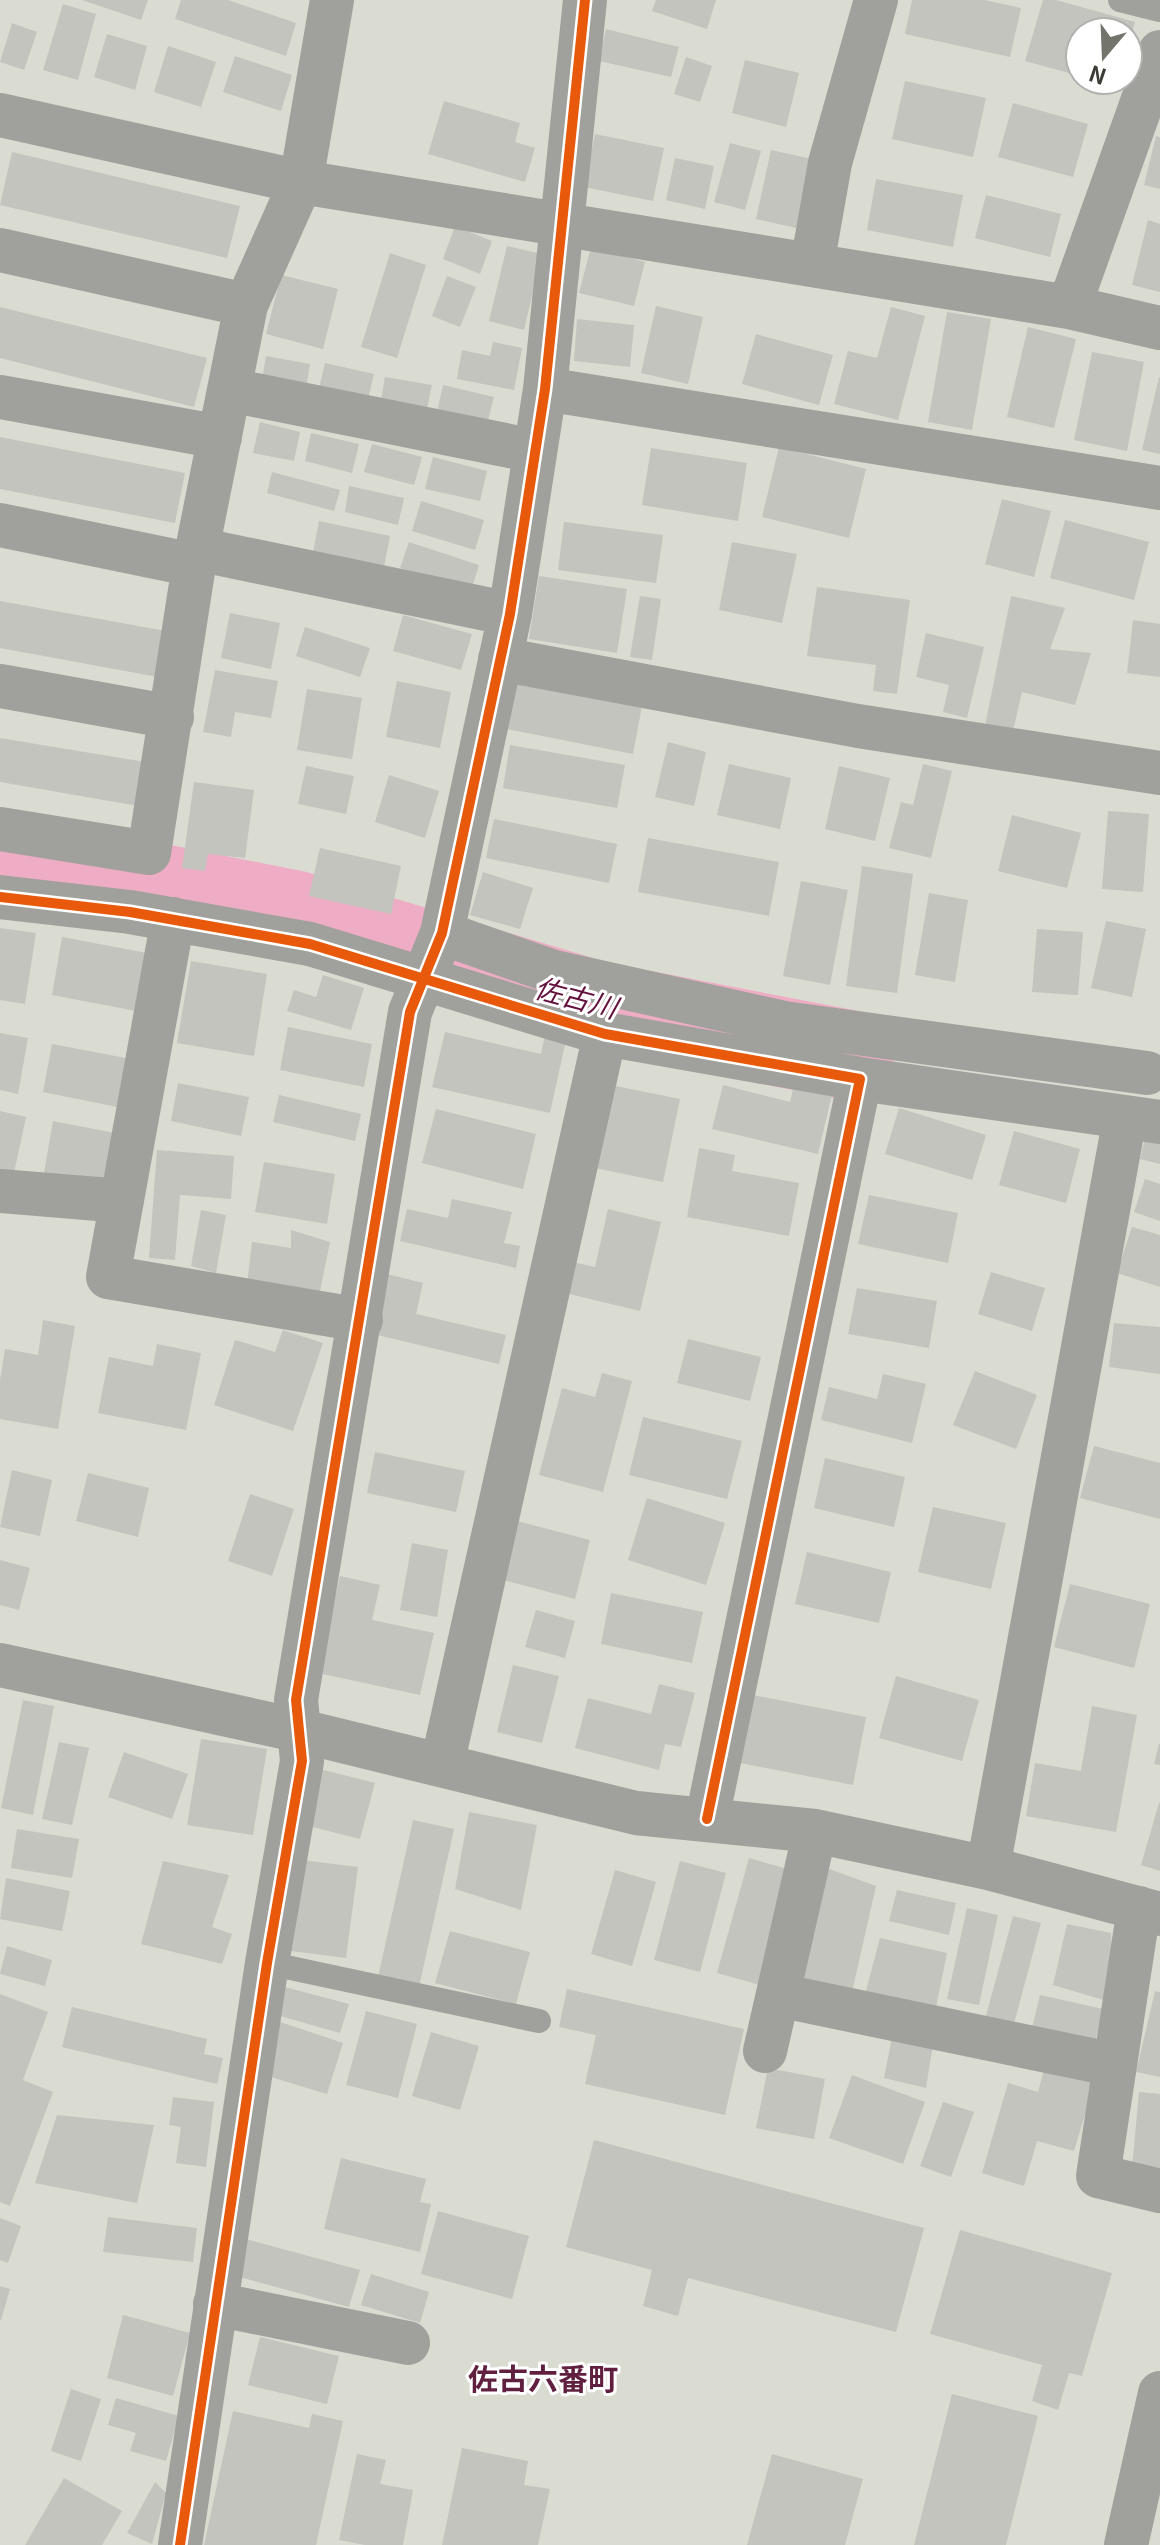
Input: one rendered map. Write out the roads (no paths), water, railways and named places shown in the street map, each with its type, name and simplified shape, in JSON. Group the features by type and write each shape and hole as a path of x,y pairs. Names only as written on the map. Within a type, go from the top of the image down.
{"street":[{"path":"0,829 149,853 196,557 246,305 301,182 332,0"},
{"path":"180,2545 267,1963 302,1761 296,1700 410,1012 433,957 510,614 545,389 585,0"},
{"path":"812,265 830,163 876,0"},
{"path":"1069,307 1160,52"},
{"path":"0,115 301,182 562,227 1069,307 1160,328"},
{"path":"0,250 246,305"},
{"path":"545,389 1160,488"},
{"path":"230,390 535,451"},
{"path":"0,397 220,437"},
{"path":"0,525 510,614"},
{"path":"500,659 858,726 1160,773"},
{"path":"0,686 172,717"},
{"path":"0,897 173,919 310,944 554,972 784,1023 1147,1073"},
{"path":"173,919 108,1277 361,1320"},
{"path":"433,957 605,1034 860,1079 1142,1120 988,1868"},
{"path":"442,1765 605,1034"},
{"path":"707,1819 860,1079"},
{"path":"0,1191 122,1201"},
{"path":"0,1665 301,1731 636,1813 815,1831 988,1868 1150,1911 1115,2065 1098,2176 1160,2191"},
{"path":"765,2051 815,1831"},
{"path":"778,1995 1115,2065"},
{"path":"215,2304 408,2343"},
{"path":"1126,2545 1160,2393"}],"lane":[{"path":"1120,0 1160,10"},
{"path":"267,1963 539,2021"}],"waterway":[{"name":"佐古川","path":"0,857 297,916 600,1007 849,1055"}],"district":[{"name":"佐古六番町","path":"543,2380"}]}
